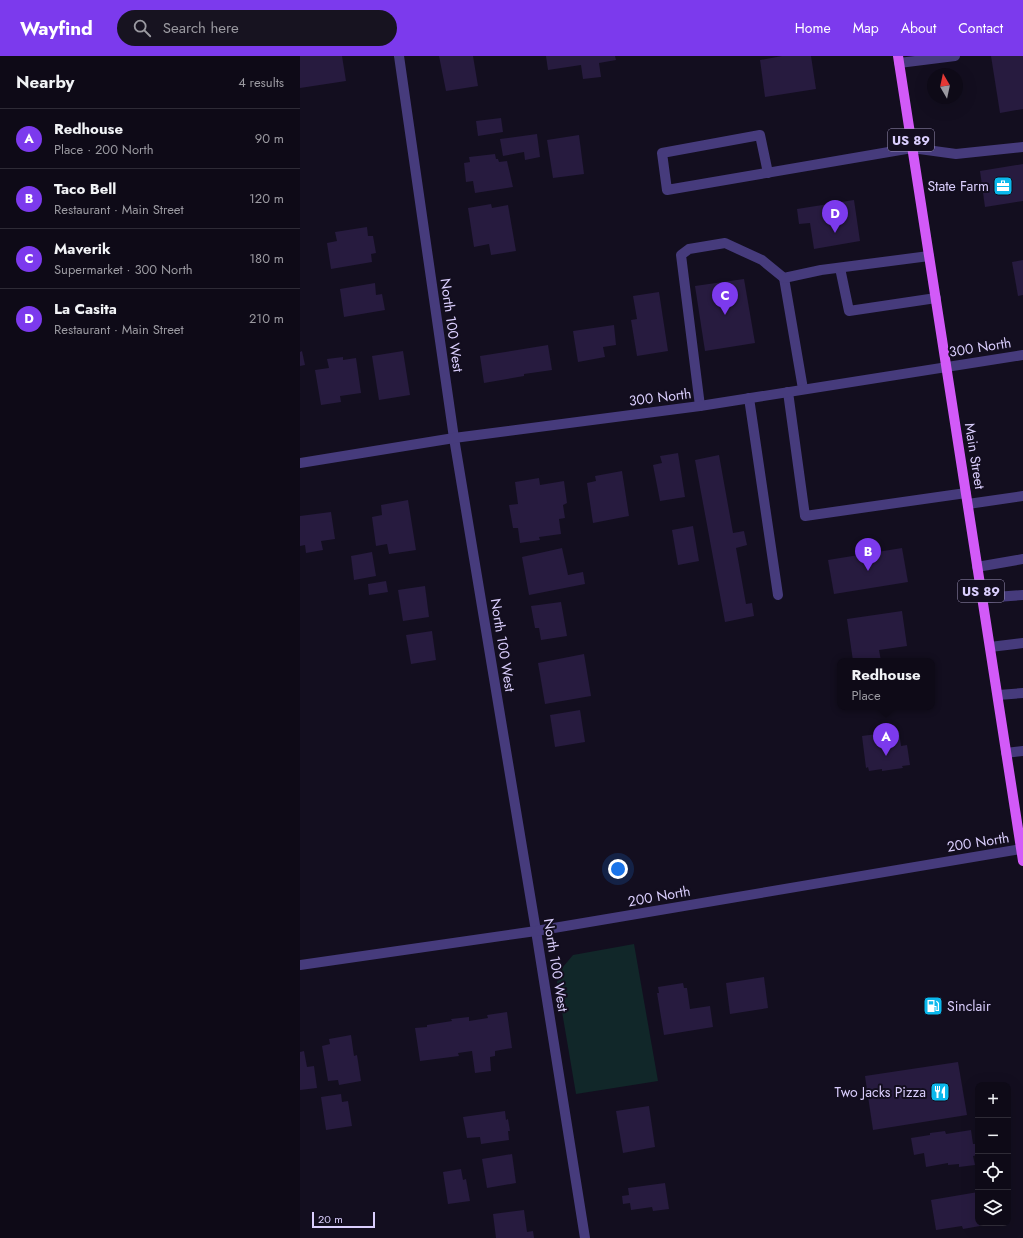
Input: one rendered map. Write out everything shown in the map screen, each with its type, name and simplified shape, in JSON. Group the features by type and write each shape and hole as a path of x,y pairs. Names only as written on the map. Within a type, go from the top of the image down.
{"main road":[{"name":"Main Street","path":"899,60 1023,861"}],"street":[{"name":"North 100 West","path":"399,56 454,438 536,931 585,1238"},
{"path":"899,60 955,56"},
{"path":"768,173 760,134 662,153 667,190 768,173 912,148 956,154 1023,147"},
{"path":"700,406 681,255 689,249 725,243 762,260 784,278 803,389"},
{"path":"784,278 840,268 929,256"},
{"path":"840,268 850,312 936,298"},
{"name":"300 North","path":"300,463 454,438 700,406 1023,355"},
{"path":"788,392 805,516 966,493"},
{"path":"748,398 778,595"},
{"path":"968,504 1023,496"},
{"path":"977,567 1023,559"},
{"path":"982,598 1023,594"},
{"path":"990,647 1023,644"},
{"path":"998,695 1023,692"},
{"path":"1006,753 1023,750"},
{"name":"200 North","path":"300,965 536,931 1021,849"}],"green space":[{"path":"634,944 658,1081 576,1094 557,982 563,967 573,955"}],"building":[{"path":"300,56 342,56 346,81 300,88"},
{"path":"439,56 473,56 478,86 446,91"},
{"path":"546,56 615,56 616,60 599,63 601,77 583,79 581,65 548,70"},
{"path":"782,56 811,56 816,89 765,97 760,60"},
{"path":"991,56 1023,56 1023,109 1000,113"},
{"path":"501,118 503,132 478,136 476,121"},
{"path":"537,134 540,157 525,160 524,152 503,156 500,139"},
{"path":"579,135 584,174 553,178 547,140"},
{"path":"495,154 496,159 498,159 499,162 507,161 513,187 475,193 473,181 466,182 464,163 470,162 469,157"},
{"name":"State Farm","path":"1023,164 1023,201 985,207 980,171"},
{"path":"854,200 860,241 814,249 810,223 799,224 797,209"},
{"path":"491,204 492,208 508,205 516,251 491,255 489,244 474,247 468,208"},
{"path":"367,227 368,236 373,236 376,253 371,254 372,262 331,269 327,243 337,241 335,232"},
{"path":"1023,260 1023,295 1018,296 1012,262"},
{"path":"744,279 755,343 705,351 695,286"},
{"path":"375,283 376,295 382,294 385,310 344,317 340,289"},
{"path":"659,292 668,351 637,356 631,320 637,319 633,296"},
{"path":"614,325 616,345 603,347 605,357 578,362 573,331"},
{"path":"548,345 552,370 524,374 524,376 484,383 480,356"},
{"path":"302,351 305,365 300,366 300,352"},
{"path":"403,351 410,395 379,400 372,356"},
{"path":"343,357 343,360 356,358 361,393 340,396 341,402 321,405 315,370 329,368 327,359"},
{"path":"678,453 685,497 660,501 653,465 662,463 660,456"},
{"path":"719,455 733,533 744,531 747,545 736,548 746,604 752,603 754,616 725,622 695,460"},
{"path":"622,471 629,516 593,523 587,483 596,481 595,476"},
{"path":"539,478 540,485 564,481 567,503 563,505 565,518 559,519 561,534 539,537 540,540 520,543 518,528 513,528 509,505 518,504 515,482"},
{"path":"408,500 416,550 389,554 387,544 376,546 372,517 382,515 381,505"},
{"path":"331,512 335,539 321,541 323,550 306,553 305,545 300,546 300,516"},
{"path":"693,526 699,561 678,565 672,530"},
{"path":"562,548 568,575 583,572 585,584 529,595 522,557"},
{"path":"902,548 908,582 834,594 828,560"},
{"path":"372,552 376,576 354,580 351,556"},
{"path":"386,581 388,592 369,595 368,584"},
{"path":"425,586 429,617 403,621 398,590"},
{"path":"561,602 567,636 541,640 539,628 535,628 531,606"},
{"path":"902,611 907,646 879,650 880,658 853,658 847,619"},
{"path":"432,631 436,660 411,664 406,635"},
{"path":"584,654 591,696 545,704 538,663"},
{"path":"580,710 585,742 555,747 550,715"},
{"path":"899,731 901,746 907,745 910,765 902,766 903,768 869,771 868,767 866,768 862,736"},
{"path":"764,977 768,1008 730,1014 726,983"},
{"path":"683,983 684,988 687,988 690,1009 710,1006 713,1027 664,1035 657,993 659,993 658,987"},
{"path":"507,1012 512,1048 495,1051 495,1056 490,1057 491,1071 475,1073 472,1051 458,1053 459,1056 420,1061 415,1028 427,1027 427,1025 452,1021 451,1019 469,1017 469,1021 488,1018 487,1015"},
{"path":"351,1035 354,1056 357,1055 361,1081 339,1085 338,1080 328,1081 322,1046 330,1044 329,1039"},
{"path":"304,1051 307,1067 314,1066 317,1088 300,1090 300,1052"},
{"path":"958,1062 967,1115 873,1130 865,1076"},
{"path":"341,1094 342,1102 348,1101 352,1126 326,1130 321,1097"},
{"path":"649,1106 655,1147 623,1153 616,1111"},
{"path":"505,1111 506,1120 508,1119 510,1131 508,1131 509,1140 481,1144 480,1137 467,1138 463,1117"},
{"path":"971,1130 973,1144 975,1144 975,1156 973,1156 975,1165 959,1167 959,1164 948,1165 948,1163 926,1167 924,1153 914,1155 911,1138 945,1131 946,1134"},
{"path":"512,1154 516,1183 487,1188 482,1159"},
{"path":"461,1169 463,1180 466,1179 470,1201 448,1204 443,1172"},
{"path":"665,1183 669,1209 653,1211 652,1207 631,1210 630,1203 623,1204 622,1196 629,1195 628,1188"},
{"path":"975,1193 975,1226 980,1226 963,1229 962,1226 936,1230 931,1200"},
{"path":"524,1210 527,1232 533,1231 534,1238 496,1238 493,1214"}],"place":[{"name":"State Farm","path":"1003,186"},
{"name":"La Casita","path":"835,233"},
{"name":"Maverik","path":"725,315"},
{"name":"Taco Bell","path":"868,571"},
{"name":"Redhouse","path":"886,756"},
{"name":"Sinclair","path":"933,1006"},
{"name":"Two Jacks Pizza","path":"940,1092"}]}
